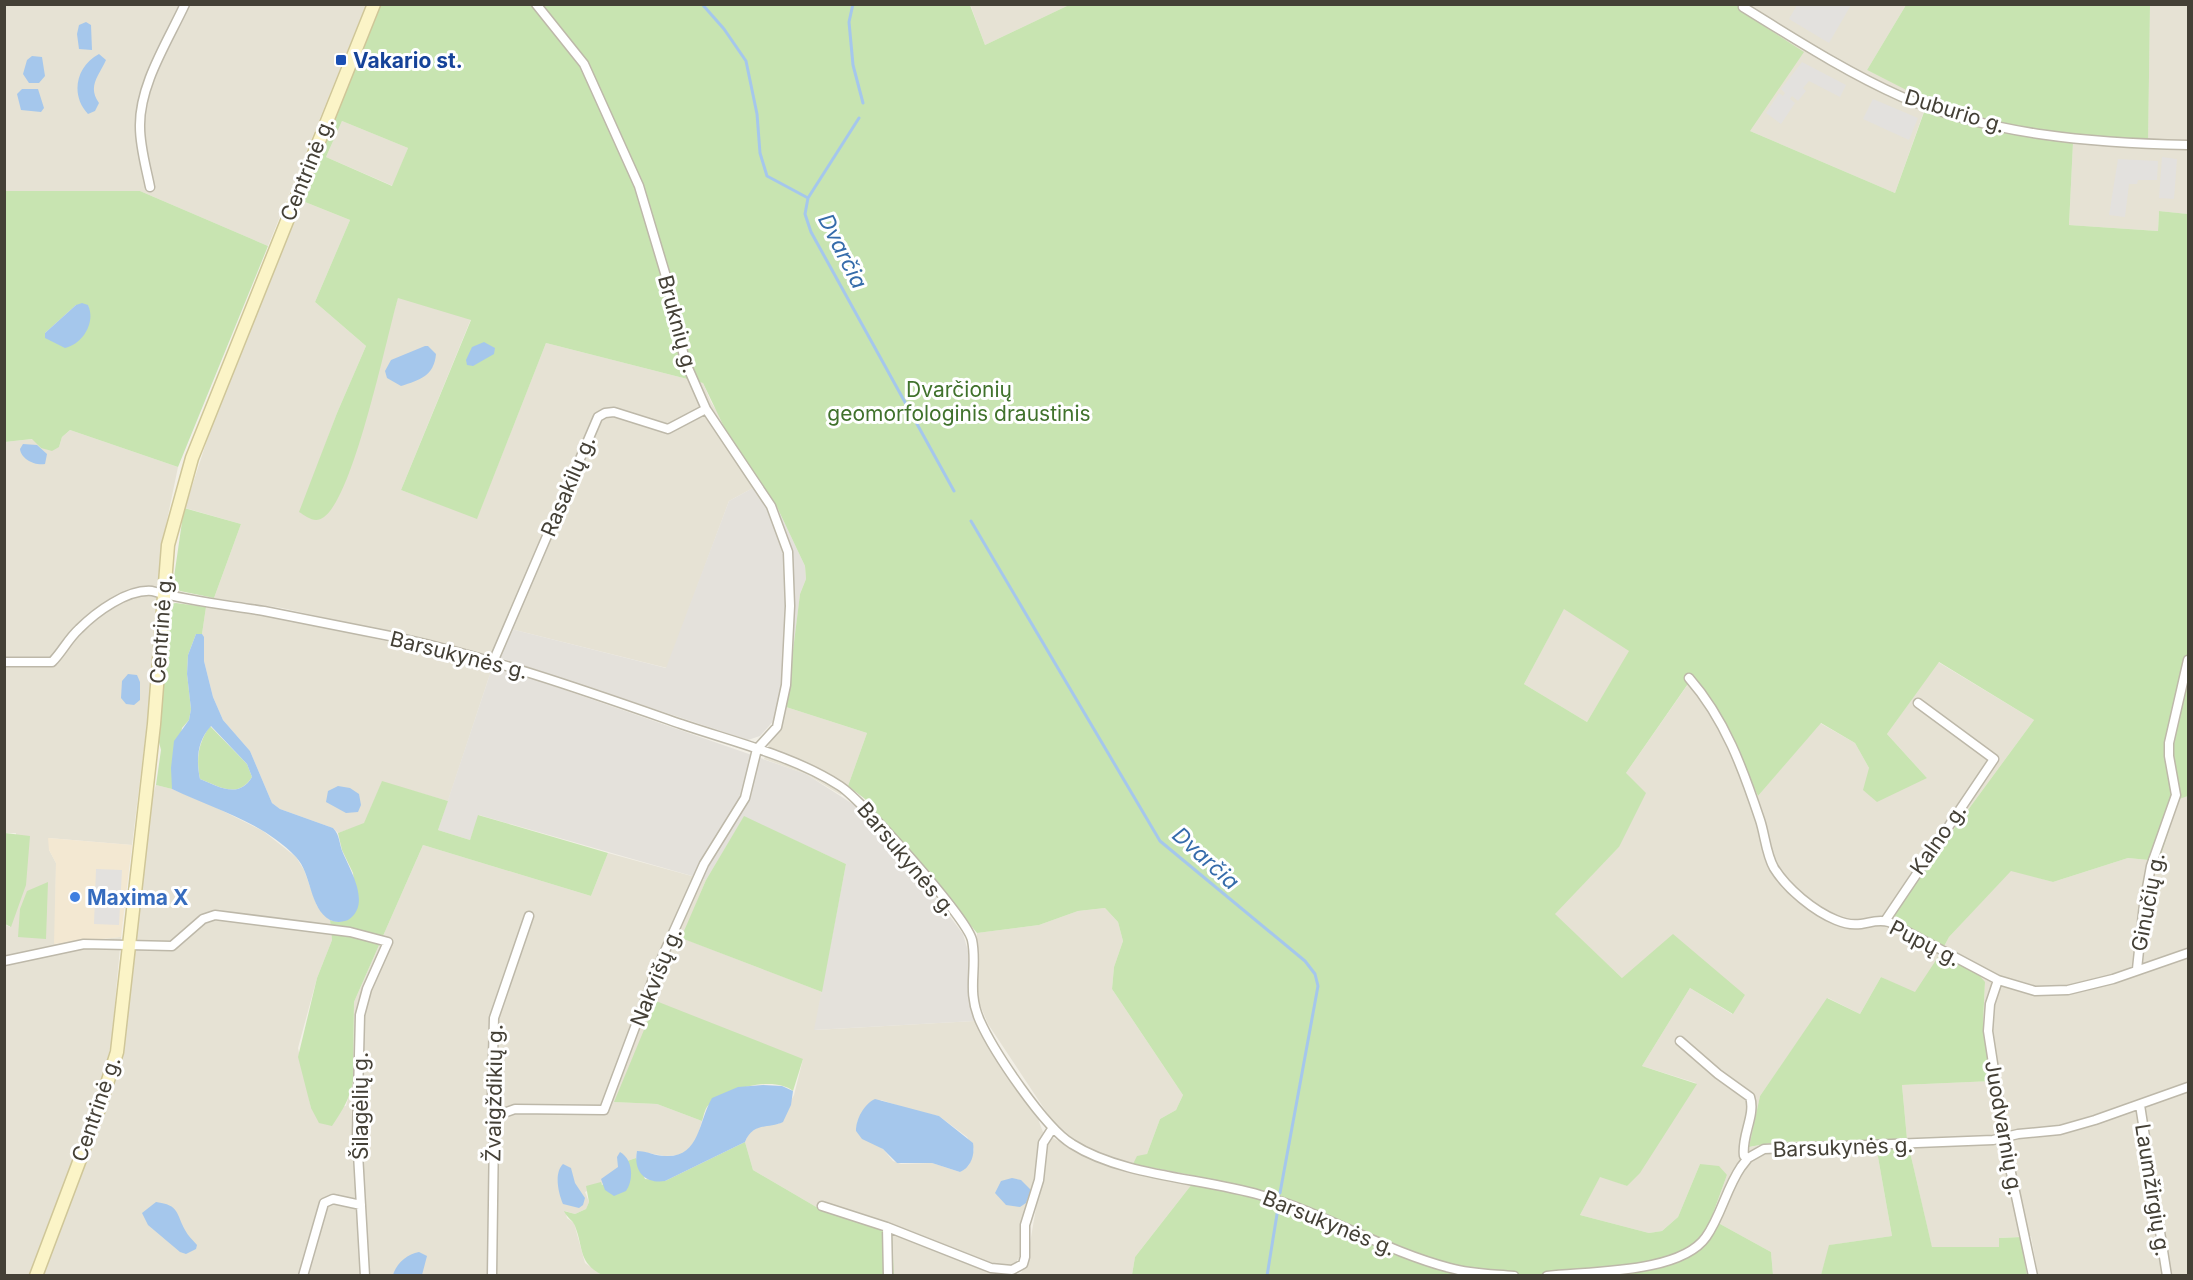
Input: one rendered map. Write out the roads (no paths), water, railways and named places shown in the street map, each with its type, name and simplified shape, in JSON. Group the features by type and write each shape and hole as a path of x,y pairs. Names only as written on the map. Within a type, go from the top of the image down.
{"main road":[{"name":"Centrinė g.","path":"36,1275 113,1068 154,724 163,594 173,520 192,458 375,4"}],"street":[{"path":"150,187 139,125 149,85 185,4"},
{"name":"Bruknių g.","path":"536,4 584,64 639,186 665,273 685,361 706,409 771,506 788,552 790,606 782,710 777,727 757,749"},
{"name":"Duburio g.","path":"1743,7 1867,80 1905,98 1970,119 2074,139 2188,145"},
{"name":"Rasakilų g.","path":"493,662 598,417 605,412 614,412 668,429 706,409"},
{"name":"Barsukynės g.","path":"4,662 52,662 79,629 118,601 142,591 402,639 493,662 757,749 820,776 851,794 896,841 961,922 972,938 971,988 980,1021 1052,1129 1075,1146 1096,1156 1255,1193 1294,1205 1375,1240 1451,1269 1478,1274 1514,1275"},
{"name":"Ginučių g.","path":"2137,969 2141,926 2151,866 2176,795 2169,743 2188,660"},
{"name":"Pupų g.","path":"1689,678 1707,699 1731,743 1761,822 1770,859 1784,880 1818,911 1854,926 1885,921 1998,980 2021,989 2050,992 2113,979 2188,953"},
{"name":"Kalno g.","path":"1885,921 1994,759 1918,703"},
{"name":"Nakvišų g.","path":"498,1115 515,1109 604,1110 656,970 704,864 745,798 757,749"},
{"name":"Šilagėlių g.","path":"129,943 172,946 203,919 215,915 350,932 388,942 367,989 360,1015 357,1136 365,1275"},
{"name":"Žvaigždikių g.","path":"492,1275 494,1131 498,1115 492,1097 494,1018 530,916"},
{"path":"4,961 84,944 129,943"},
{"name":"Juodvarnių g.","path":"1998,980 1990,1004 1988,1030 2006,1138 2033,1275"},
{"path":"1680,1041 1718,1074 1750,1097 1751,1106 1743,1145 1744,1156 1748,1158"},
{"name":"Barsukynės g.","path":"1547,1275 1644,1266 1668,1261 1695,1248 1711,1229 1734,1177 1748,1158 1764,1149 1960,1143 2006,1138 2060,1130 2188,1087"},
{"name":"Laumžirgių g.","path":"2140,1105 2167,1275"},
{"path":"822,1206 887,1227 991,1268 1006,1271 1018,1268 1025,1257 1025,1225 1039,1180 1043,1143 1052,1129"},
{"path":"303,1275 324,1203 333,1199 361,1205"},
{"path":"887,1227 888,1275"}],"water":[{"path":"86,22 91,25 92,50 79,49 77,34 79,25"},
{"path":"99,54 106,60 94,86 99,103 95,111 88,114 79,98 78,81 85,66"},
{"path":"32,56 42,57 45,76 39,83 29,83 23,74 27,60"},
{"path":"22,89 38,89 44,108 41,112 21,110 17,94"},
{"path":"82,303 88,305 90,318 86,331 77,342 65,348 45,338 45,333 76,305"},
{"path":"484,342 495,348 494,354 473,366 467,365 466,360 472,347"},
{"path":"425,346 436,354 432,367 425,376 401,386 387,378 385,371 391,360"},
{"path":"23,444 37,445 47,454 45,464 37,464 26,459 20,449"},
{"path":"196,634 202,634 204,661 213,697 223,720 250,751 272,803 280,809 333,828 335,831 359,897 355,914 348,920 335,922 323,915 314,899 301,864 269,834 237,817 172,789 171,768 174,741 189,720 191,709 187,674 188,655","holes":["211,726 247,764 252,777 241,788 228,789 200,779 198,765 200,744"]},
{"path":"128,674 137,675 140,682 140,700 134,705 126,704 121,698 122,681"},
{"path":"338,786 350,788 359,794 361,805 358,812 346,813 326,802 328,791"},
{"path":"782,1086 793,1091 791,1105 783,1122 752,1131 745,1142 665,1181 652,1180 642,1175 637,1165 637,1151 665,1156 685,1151 692,1145 712,1098 738,1087"},
{"path":"875,1099 939,1116 973,1143 973,1156 969,1164 960,1172 932,1163 897,1163 883,1149 862,1139 856,1131 857,1122 864,1108"},
{"path":"620,1152 628,1160 631,1176 626,1191 614,1196 605,1190 601,1179 618,1167 617,1157"},
{"path":"563,1164 571,1168 575,1183 585,1198 583,1205 579,1208 563,1204 561,1199 558,1172"},
{"path":"1012,1178 1021,1180 1031,1190 1026,1203 1020,1207 1006,1205 995,1193 1001,1181"},
{"path":"156,1202 169,1205 176,1211 186,1232 197,1245 196,1249 186,1254 180,1252 148,1225 142,1213"},
{"path":"419,1252 427,1256 422,1275 393,1275 403,1260"}],"waterway":[{"name":"Dvarčia","path":"702,4 724,29 746,61 757,114 760,153 767,176 808,198 805,214 811,232 954,491"},
{"path":"853,4 849,22 853,65 863,103"},
{"path":"808,198 859,118"},
{"name":"Dvarčia","path":"971,521 1160,841 1305,961 1315,974 1318,986 1280,1193"},
{"name":"Dvarčia","path":"1267,1276 1278,1208"}],"place":[{"name":"Vakario st.","path":"341,60"},
{"name":"Maxima X","path":"75,897"}],"park label":[{"name":"Dvarčionių geomorfologinis draustinis","path":"959,401"}]}
